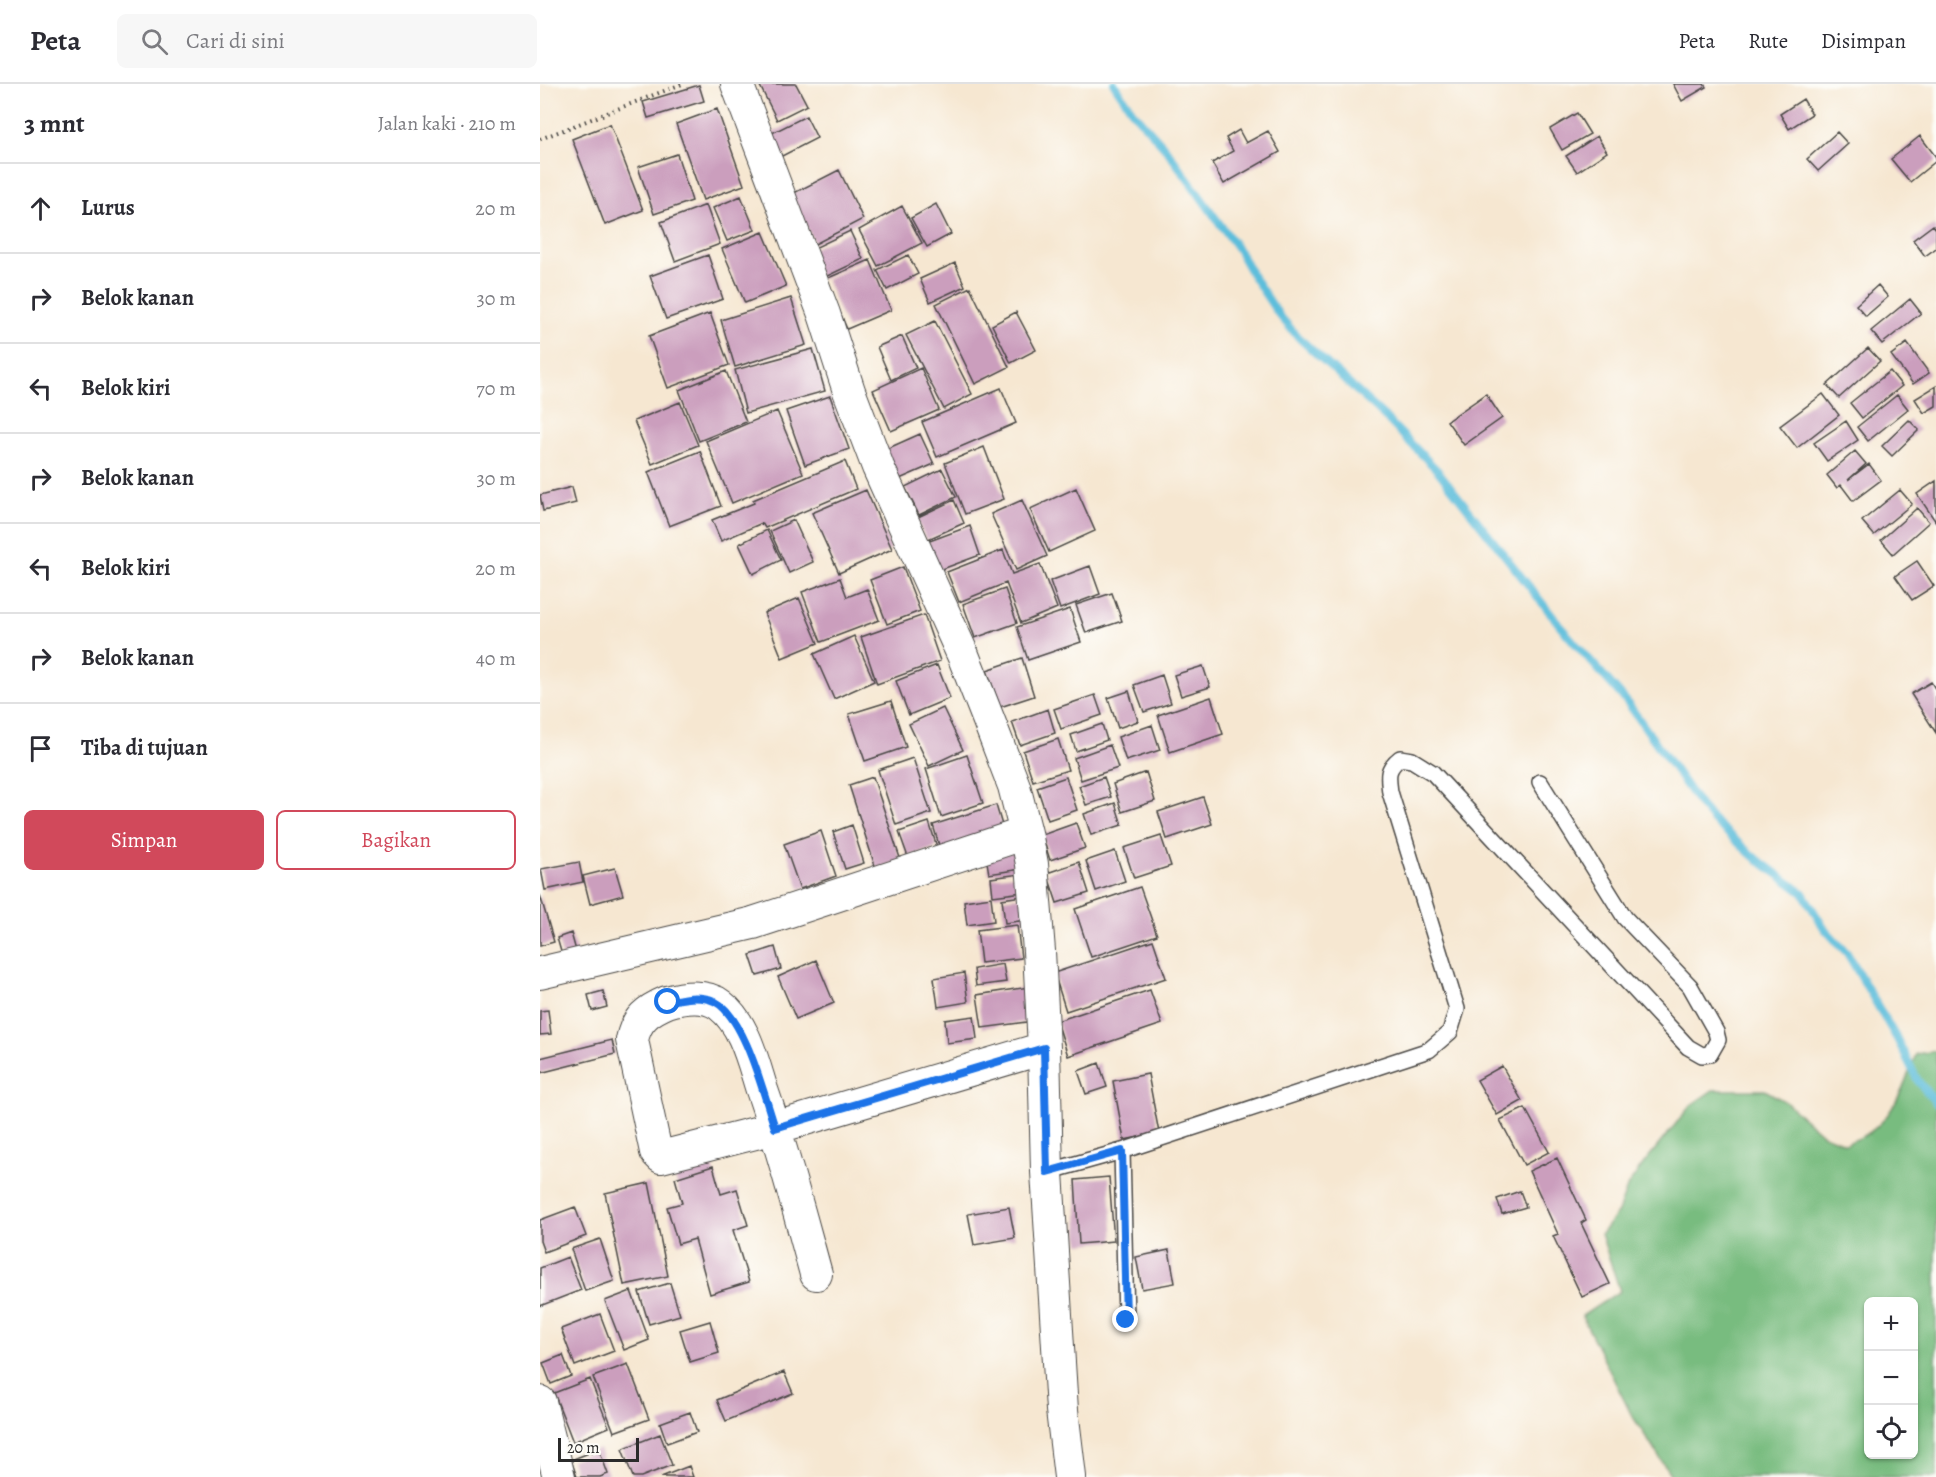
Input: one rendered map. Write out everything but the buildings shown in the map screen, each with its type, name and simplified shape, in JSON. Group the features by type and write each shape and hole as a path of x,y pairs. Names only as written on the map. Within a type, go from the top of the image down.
{"street":[{"path":"737,84 824,314 849,392 878,467 963,655 1014,786 1026,833 1032,864 1037,929 1044,1048 1047,1172 1062,1410 1070,1477"},
{"path":"540,973 753,923 1026,833"},
{"path":"816,1274 775,1128 748,1047 729,1013 711,1000 686,998 668,1002 648,1011 636,1025 632,1040 658,1155 665,1157 775,1128 1044,1048"},
{"path":"540,1402 559,1477"}],"lane":[{"path":"1047,1172 1122,1151 1429,1050 1450,1032 1457,1009 1390,792 1388,776 1391,765 1400,758 1412,760 1433,773 1688,1047 1702,1055 1710,1054 1718,1040 1716,1032 1690,986 1625,918 1540,782"},
{"path":"1122,1151 1126,1320"}],"path":[{"path":"540,139 682,84"}],"green space":[{"path":"1936,1051 1936,1477 1672,1477 1631,1414 1582,1316 1620,1291 1601,1234 1618,1212 1628,1185 1691,1105 1713,1090 1765,1090 1786,1102 1822,1134 1846,1144 1877,1127 1892,1109 1916,1054"}],"waterway":[{"path":"1114,84 1133,112 1166,149 1238,249 1279,315 1299,338 1382,414 1438,471 1566,633 1627,702 1713,820 1754,857 1803,893 1824,928 1847,953 1897,1039 1918,1081 1936,1103"}],"route":[{"path":"668,1002 686,998 711,1000 729,1013 748,1047 775,1128 1044,1048 1047,1172 1122,1151 1126,1320"}]}
